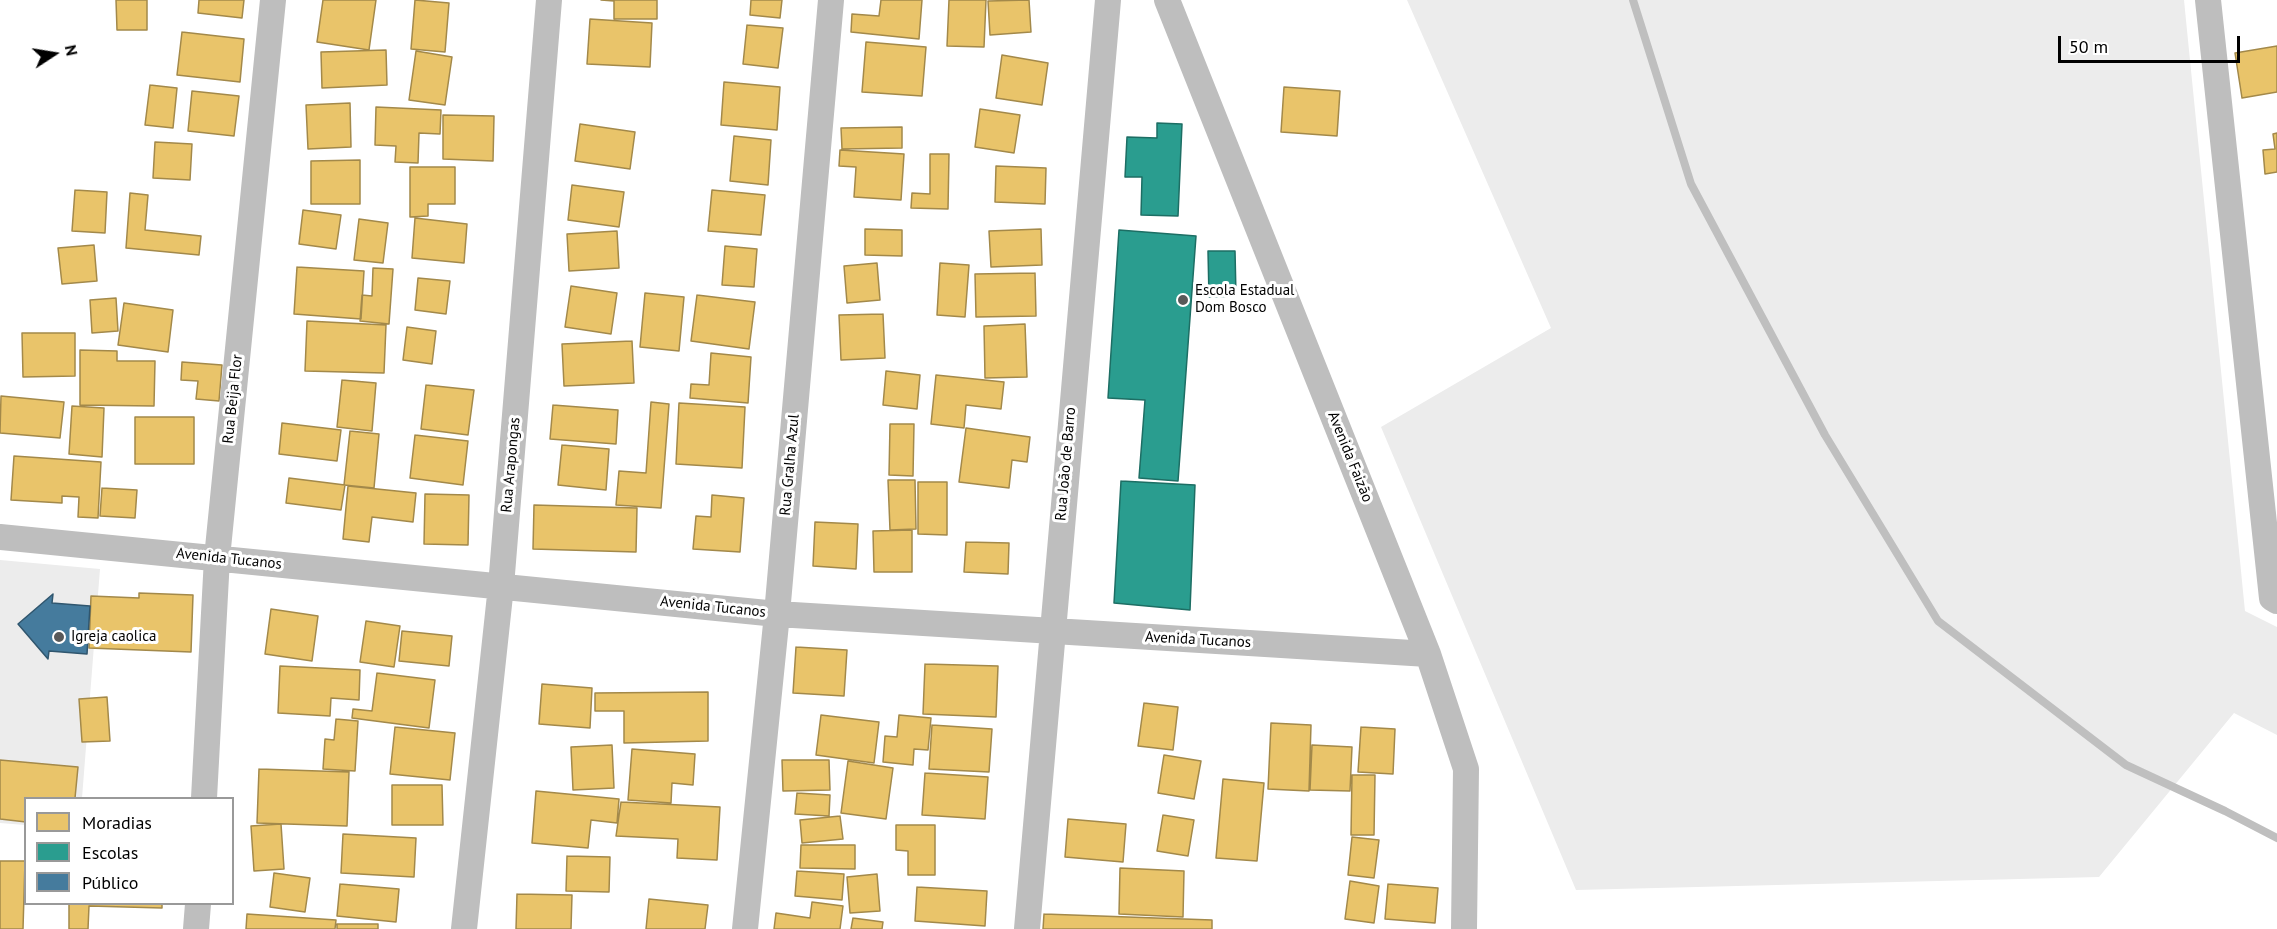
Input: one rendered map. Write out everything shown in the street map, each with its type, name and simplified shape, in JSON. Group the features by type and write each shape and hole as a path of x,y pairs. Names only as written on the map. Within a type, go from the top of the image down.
{"street":[{"name":"Rua Beija Flor","path":"204,797 218,558 273,0"},
{"name":"Rua Arapongas","path":"464,929 501,586 549,0"},
{"name":"Rua Gralha Azul","path":"745,929 777,614 831,0"},
{"name":"Rua João de Barro","path":"1027,929 1051,631 1108,0"},
{"name":"Avenida Faizão","path":"1167,0 1428,654 1466,769 1464,929"},
{"path":"2208,0 2272,598 2277,600"},
{"name":"Avenida Tucanos","path":"0,537 777,614 1428,654"},
{"path":"196,929 198,905"}],"shaded area":[{"path":"1407,0 2184,0 2245,611 2277,627 2277,735 2234,713 2099,877 1576,890 1381,427 1551,328"},
{"path":"0,560 100,569 82,797 24,797 24,825 0,823"}],"building: Moradias":[{"path":"116,0 147,0 147,30 117,30"},
{"path":"199,0 244,0 242,18 198,13"},
{"path":"323,0 376,0 369,50 317,42"},
{"path":"415,0 449,3 445,52 411,49"},
{"path":"601,0 657,0 657,19 614,19 614,1"},
{"path":"751,0 782,0 780,18 750,15"},
{"path":"881,0 922,0 919,39 851,32 852,14 879,16"},
{"path":"949,0 986,0 984,47 947,46"},
{"path":"1029,0 1031,32 990,35 988,1"},
{"path":"590,19 652,23 650,67 587,64"},
{"path":"747,25 783,28 778,68 743,64"},
{"path":"182,32 244,39 240,82 177,75"},
{"path":"866,42 926,47 922,96 862,92"},
{"path":"2277,46 2277,92 2242,98 2235,53"},
{"path":"386,50 387,85 322,88 321,52"},
{"path":"416,51 452,57 445,105 409,100"},
{"path":"1002,55 1048,63 1042,105 996,98"},
{"path":"724,82 780,87 777,130 721,125"},
{"path":"150,85 177,88 173,128 145,125"},
{"path":"1284,87 1340,91 1337,136 1281,132"},
{"path":"192,91 239,96 234,136 188,131"},
{"path":"350,103 351,147 308,149 306,105"},
{"path":"376,107 441,110 440,134 419,133 418,163 395,162 396,146 375,145"},
{"path":"980,109 1020,115 1014,153 975,147"},
{"path":"443,115 494,116 493,161 443,159"},
{"path":"580,124 635,132 630,169 575,161"},
{"path":"902,127 902,148 842,149 841,128"},
{"path":"2277,133 2277,172 2265,174 2263,150 2275,149 2273,134"},
{"path":"734,136 771,140 768,185 730,181"},
{"path":"155,142 192,144 190,180 153,178"},
{"path":"840,150 904,154 901,200 854,197 856,167 839,166"},
{"path":"930,154 949,154 948,209 911,208 912,193 930,194"},
{"path":"360,160 360,204 311,204 311,161"},
{"path":"996,166 1046,168 1045,204 995,202"},
{"path":"410,167 455,167 455,204 428,204 428,216 410,217"},
{"path":"572,185 624,192 619,227 568,220"},
{"path":"75,190 107,192 105,233 72,231"},
{"path":"712,190 765,195 761,235 708,231"},
{"path":"130,193 148,195 145,230 201,236 199,255 126,248"},
{"path":"303,210 341,215 336,249 299,244"},
{"path":"415,218 467,224 464,263 412,258"},
{"path":"359,219 388,223 383,263 354,260"},
{"path":"865,229 902,230 902,256 865,255"},
{"path":"1041,229 1042,265 991,267 989,231"},
{"path":"617,231 619,268 569,271 567,234"},
{"path":"94,245 97,281 62,284 58,248"},
{"path":"725,246 757,249 754,287 722,285"},
{"path":"877,263 880,300 847,303 844,266"},
{"path":"940,263 969,265 965,317 937,315"},
{"path":"297,267 364,271 361,319 294,314"},
{"path":"373,268 393,269 389,324 360,321 362,295 372,296"},
{"path":"1035,273 1036,316 976,317 975,274"},
{"path":"418,278 450,281 446,314 415,310"},
{"path":"571,286 617,293 611,334 565,327"},
{"path":"645,293 684,297 679,351 640,347"},
{"path":"697,295 755,302 749,349 691,341"},
{"path":"116,298 118,331 92,333 90,300"},
{"path":"124,303 173,310 168,352 118,345"},
{"path":"883,314 885,358 841,360 839,315"},
{"path":"307,321 386,325 384,373 305,371"},
{"path":"1025,324 1027,377 985,378 984,326"},
{"path":"407,327 436,331 432,364 403,360"},
{"path":"22,333 75,333 75,376 23,377"},
{"path":"632,341 634,383 564,386 562,344"},
{"path":"80,350 117,351 117,361 155,361 154,406 80,405"},
{"path":"711,353 751,357 748,403 690,398 691,384 709,385"},
{"path":"182,362 222,365 219,401 196,399 198,381 181,380"},
{"path":"886,371 920,375 917,409 883,405"},
{"path":"936,375 1004,382 1001,409 966,405 964,428 931,424"},
{"path":"342,380 376,383 372,431 337,427"},
{"path":"426,385 474,390 468,435 421,429"},
{"path":"1,396 64,402 60,438 0,433"},
{"path":"651,402 669,404 661,508 616,505 619,471 646,473"},
{"path":"679,403 745,407 742,468 676,464"},
{"path":"553,405 618,410 616,444 550,439"},
{"path":"72,406 104,408 102,457 69,454"},
{"path":"135,417 194,417 194,464 135,464"},
{"path":"282,423 341,430 337,461 279,454"},
{"path":"890,424 914,424 913,476 889,475"},
{"path":"966,428 1030,437 1027,462 1012,460 1009,488 959,482"},
{"path":"350,431 379,434 374,488 344,485"},
{"path":"415,435 468,441 463,485 410,478"},
{"path":"562,445 609,449 606,490 558,485"},
{"path":"14,456 101,462 98,518 78,517 79,497 62,496 62,503 11,500"},
{"path":"289,478 345,485 341,510 286,503"},
{"path":"888,480 915,480 916,529 890,530"},
{"path":"918,482 947,482 947,535 918,534"},
{"path":"348,486 416,493 413,522 372,517 369,542 343,539"},
{"path":"102,488 137,490 135,518 100,516"},
{"path":"425,494 469,495 468,545 424,544"},
{"path":"712,495 744,498 740,552 693,549 696,516 711,517"},
{"path":"534,505 637,508 636,552 533,549"},
{"path":"815,522 858,524 856,569 813,566"},
{"path":"912,530 912,572 874,572 873,531"},
{"path":"966,542 1009,543 1008,574 964,572"},
{"path":"139,593 193,595 191,652 89,648 91,596 139,598"},
{"path":"271,609 318,616 312,661 265,654"},
{"path":"366,621 400,626 394,667 360,662"},
{"path":"402,631 452,636 449,666 399,661"},
{"path":"796,647 847,650 844,696 793,693"},
{"path":"925,664 998,666 996,717 923,714"},
{"path":"280,666 360,670 359,700 331,698 330,716 278,713"},
{"path":"377,673 435,680 429,728 352,718 353,709 372,711"},
{"path":"542,684 592,688 590,728 539,724"},
{"path":"708,692 708,741 624,743 624,711 595,711 595,693"},
{"path":"107,697 110,741 82,742 79,699"},
{"path":"1144,703 1178,707 1173,750 1138,746"},
{"path":"821,715 879,722 874,763 816,755"},
{"path":"899,715 931,718 928,750 914,749 913,765 883,762 885,736 897,737"},
{"path":"336,719 358,721 355,771 323,769 325,739 334,740"},
{"path":"1271,723 1311,725 1309,791 1268,789"},
{"path":"932,725 992,729 989,772 929,769"},
{"path":"395,727 455,733 450,780 390,774"},
{"path":"1361,727 1395,729 1393,774 1358,772"},
{"path":"612,745 614,788 573,790 571,747"},
{"path":"1312,745 1352,747 1350,791 1310,790"},
{"path":"632,749 695,754 693,785 672,783 671,803 628,800"},
{"path":"1164,755 1201,761 1194,799 1158,793"},
{"path":"0,760 78,767 75,797 24,797 24,822 0,819"},
{"path":"782,760 829,760 830,790 783,791"},
{"path":"848,761 893,768 886,819 841,813"},
{"path":"259,769 349,772 347,826 257,823"},
{"path":"925,773 988,777 985,819 922,815"},
{"path":"1352,775 1375,775 1374,835 1351,835"},
{"path":"1223,779 1264,783 1257,861 1216,858"},
{"path":"392,785 442,785 443,825 392,825"},
{"path":"536,791 619,799 617,823 591,820 588,848 532,843"},
{"path":"797,793 830,795 829,816 795,814"},
{"path":"621,802 720,807 717,860 677,858 678,839 616,836"},
{"path":"1163,815 1194,820 1188,856 1157,851"},
{"path":"840,816 843,839 802,843 800,820"},
{"path":"1068,819 1126,824 1123,862 1065,857"},
{"path":"281,824 284,869 254,871 251,826"},
{"path":"896,825 935,825 935,875 908,875 908,851 896,850"},
{"path":"343,834 416,838 414,877 341,873"},
{"path":"1352,837 1379,840 1374,878 1348,875"},
{"path":"801,845 855,845 855,869 800,868"},
{"path":"567,856 610,857 609,892 566,891"},
{"path":"0,861 24,861 23,929 0,929"},
{"path":"1120,868 1184,871 1183,917 1119,914"},
{"path":"797,871 844,874 842,900 795,896"},
{"path":"274,873 310,878 305,912 270,907"},
{"path":"877,874 880,911 850,913 847,877"},
{"path":"1350,881 1379,886 1374,923 1345,919"},
{"path":"340,884 399,889 396,922 337,916"},
{"path":"1388,884 1438,888 1435,923 1385,919"},
{"path":"917,887 987,891 985,926 915,921"},
{"path":"517,894 572,895 571,929 516,929"},
{"path":"649,899 708,905 705,929 646,929"},
{"path":"812,902 843,906 840,929 774,929 776,913 810,918"},
{"path":"69,905 162,905 162,908 89,906 88,929 69,929"},
{"path":"247,914 336,920 335,929 246,929"},
{"path":"1044,914 1212,920 1212,929 1043,929"},
{"path":"853,918 883,922 882,929 851,929"},
{"path":"337,924 378,924 378,929 337,929"}],"building: Escolas":[{"path":"1157,123 1182,124 1178,216 1141,215 1142,177 1125,177 1127,137 1157,138"},
{"path":"1119,230 1196,236 1178,481 1139,478 1145,400 1108,398"},
{"path":"1208,251 1235,251 1236,296 1209,297"},
{"path":"1121,481 1195,485 1190,610 1114,603"}],"building: Público":[{"name":"Igreja caolica","path":"53,594 52,603 90,606 87,654 49,651 48,659 18,624"}],"waterway":[{"path":"1633,0 1691,184 1825,435 1938,621 2126,765 2277,838"}],"place":[{"name":"Escola Estadual Dom Bosco","path":"1183,300"},
{"name":"Igreja caolica","path":"59,637"}]}
